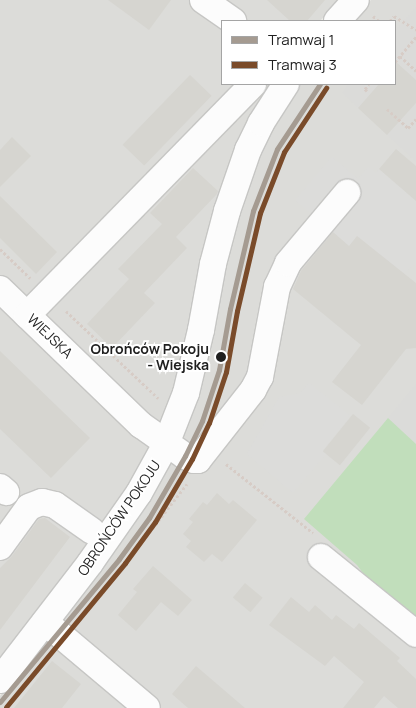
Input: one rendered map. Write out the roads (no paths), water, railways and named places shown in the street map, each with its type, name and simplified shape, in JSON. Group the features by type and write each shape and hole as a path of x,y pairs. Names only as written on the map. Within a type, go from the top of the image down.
{"street":[{"path":"203,0 232,20"},
{"path":"338,20 356,0"},
{"path":"27,315 252,85"},
{"name":"OBROŃCÓW POKOJU","path":"0,680 90,563 139,493 166,444 186,393 201,330 213,264 227,211 248,150 261,123 285,85"},
{"name":"WIEJSKA","path":"0,288 141,425 166,444 194,460 203,454 253,390 260,377 277,287 284,269 347,193"},
{"path":"0,547 29,507 42,502 55,505 92,531"},
{"path":"321,557 416,634"},
{"path":"45,622 147,708"}],"tram line":[{"name":"1","path":"0,702 119,559 149,518 185,456 202,421 219,370 230,309 253,211 277,149 319,85"},
{"name":"3","path":"6,707 125,563 155,522 192,459 209,423 226,372 237,311 260,213 284,152 326,88"}],"place":[{"name":"Obrońców Pokoju - Wiejska","path":"221,357"}]}
